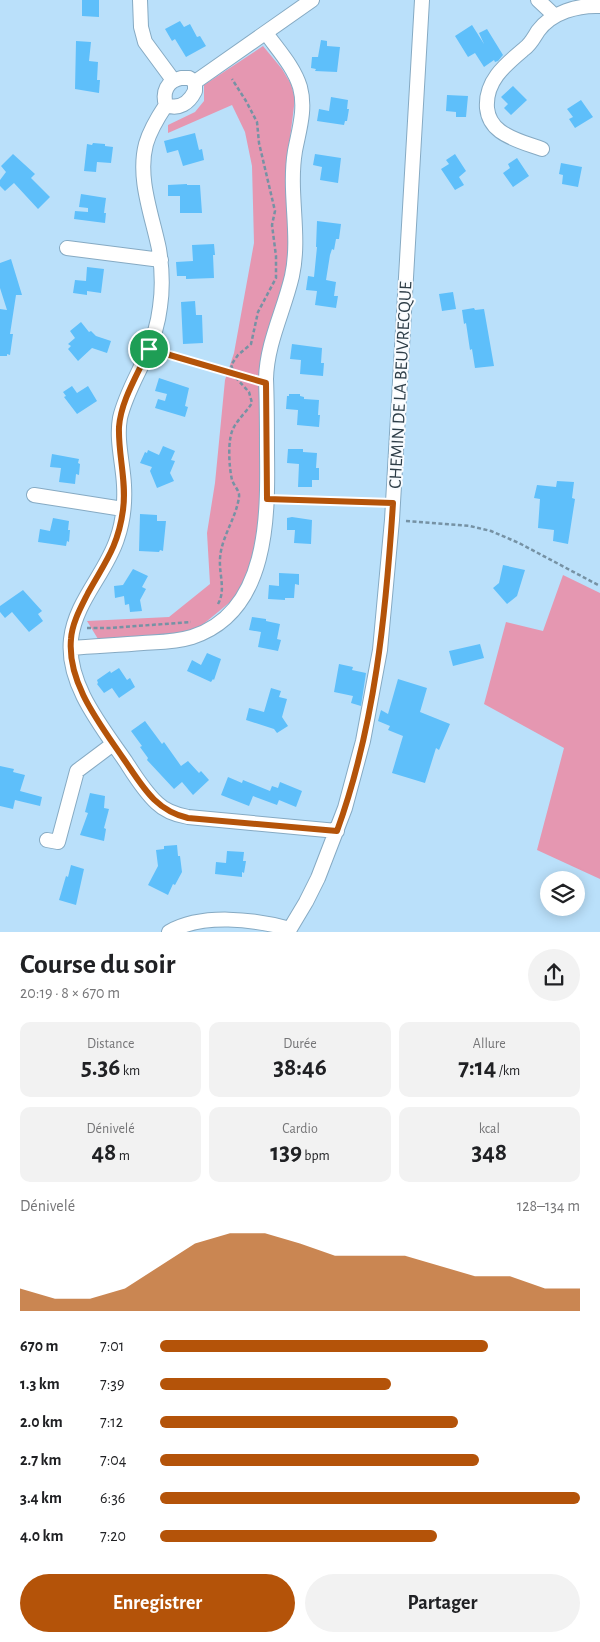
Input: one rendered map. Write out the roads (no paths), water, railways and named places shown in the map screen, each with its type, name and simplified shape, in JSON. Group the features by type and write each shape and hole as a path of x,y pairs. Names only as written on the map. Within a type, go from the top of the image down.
{"street":[{"path":"140,0 141,26 145,42 173,80"},
{"path":"195,82 312,0"},
{"name":"CHEMIN DE LA BEUVRECQUE","path":"289,931 312,891 337,831 358,764 380,650 392,520 422,0"},
{"path":"538,0 555,16"},
{"path":"542,149 499,131 489,118 487,101 490,88 497,75 530,43 542,26 555,16 570,10 600,6"},
{"path":"71,648 174,641 201,633 219,623 239,602 253,577 264,533 267,499 266,383 269,348 289,287 295,255 294,162 302,108 302,99 297,79 266,33"},
{"path":"195,82 189,78 173,80 168,84 164,92 166,105 146,144 144,162 146,188 161,260 160,305 149,349 120,418 119,437 124,485 124,509 113,550 89,593 73,628 71,648 73,666 86,702 151,797 164,808 179,816 337,831"},
{"path":"166,105 172,107 180,106 187,102 195,91 195,82"},
{"path":"67,248 161,260"},
{"path":"34,495 124,509"},
{"path":"58,842 77,771 113,744"},
{"path":"169,932 186,924 216,920 270,925 289,931"}]}
